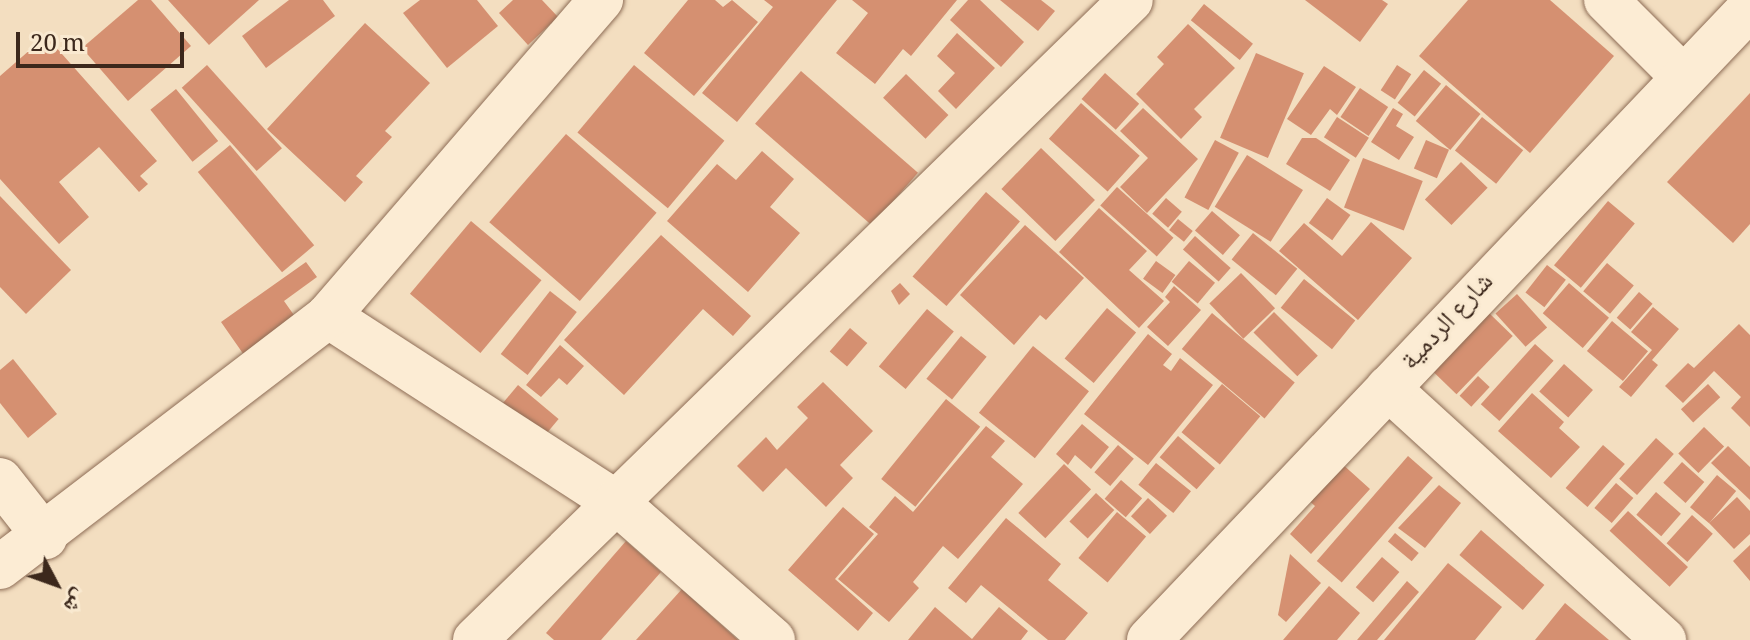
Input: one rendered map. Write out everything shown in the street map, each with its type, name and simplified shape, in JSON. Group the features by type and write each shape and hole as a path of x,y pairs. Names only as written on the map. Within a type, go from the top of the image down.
{"street":[{"path":"0,567 45,537 328,316 601,0"},
{"path":"475,640 1131,0"},
{"path":"1606,0 1682,76"},
{"name":"شارع الردمية","path":"1149,640 1682,76 1750,8"},
{"path":"328,316 616,502 773,640"},
{"path":"1388,388 1664,640"},
{"path":"0,480 45,537"}],"building":[{"path":"138,0 151,0 191,46 128,101 82,48"},
{"path":"168,0 259,0 209,45"},
{"path":"289,0 323,0 335,16 266,68 242,36"},
{"path":"420,0 477,0 498,26 447,68 403,13"},
{"path":"513,0 542,0 558,17 528,45 499,13"},
{"path":"688,0 715,0 723,7 732,0 758,22 694,96 644,53"},
{"path":"764,0 837,0 737,122 702,93 773,7"},
{"path":"852,0 957,0 911,56 903,49 875,84 836,53 868,13"},
{"path":"968,0 980,0 1024,42 1001,67 950,20"},
{"path":"1000,0 1041,0 1055,11 1038,31"},
{"path":"1305,0 1382,0 1388,4 1360,42"},
{"path":"1468,0 1550,0 1614,56 1530,153 1419,56"},
{"path":"1204,4 1253,44 1240,60 1191,20"},
{"path":"365,23 430,83 385,131 392,137 356,176 363,182 345,202 267,129"},
{"path":"1188,24 1235,68 1194,109 1202,117 1181,139 1136,94 1164,64 1157,57"},
{"path":"957,33 995,68 956,109 938,91 955,73 937,56"},
{"path":"46,36 157,161 140,176 148,184 139,192 99,147 59,182 89,217 59,244 0,179 0,76"},
{"path":"1256,53 1304,73 1268,158 1220,138"},
{"path":"207,65 282,148 257,171 182,88"},
{"path":"634,65 724,141 668,208 577,132"},
{"path":"1397,65 1411,74 1395,99 1381,90"},
{"path":"1324,66 1356,87 1337,115 1330,109 1311,135 1287,119"},
{"path":"1424,70 1441,84 1415,116 1398,103"},
{"path":"801,71 918,173 872,226 755,124"},
{"path":"1105,73 1139,104 1116,130 1082,99"},
{"path":"906,74 948,115 926,139 883,98"},
{"path":"1446,85 1480,114 1450,150 1416,121"},
{"path":"1360,88 1388,107 1369,136 1340,117"},
{"path":"176,89 218,141 193,162 150,110"},
{"path":"1750,93 1750,224 1733,243 1667,182"},
{"path":"1081,103 1140,156 1108,192 1049,139"},
{"path":"1143,108 1198,159 1147,213 1120,187 1148,158 1120,131"},
{"path":"1393,108 1403,114 1396,126 1414,137 1399,160 1371,142"},
{"path":"1337,117 1369,138 1356,158 1324,137"},
{"path":"1482,117 1523,150 1496,184 1455,150"},
{"path":"566,134 657,213 580,301 489,222"},
{"path":"1302,138 1316,138 1350,160 1330,191 1286,164"},
{"path":"1215,140 1239,153 1208,210 1184,197"},
{"path":"1426,140 1449,150 1437,178 1414,169"},
{"path":"230,145 314,245 282,272 198,172"},
{"path":"1041,148 1095,200 1055,241 1001,189"},
{"path":"762,151 794,179 770,207 800,233 748,292 667,221 717,164 736,180"},
{"path":"1247,155 1303,190 1271,242 1215,207"},
{"path":"1363,158 1423,181 1404,230 1344,207"},
{"path":"1461,162 1488,188 1451,225 1425,199"},
{"path":"1117,187 1173,238 1157,256 1100,206"},
{"path":"986,192 1020,222 946,306 913,277"},
{"path":"0,196 71,270 26,314 0,287"},
{"path":"1166,198 1182,212 1168,228 1152,214"},
{"path":"1327,198 1350,215 1332,240 1309,223"},
{"path":"1608,201 1635,223 1581,288 1554,265"},
{"path":"1099,208 1147,251 1129,270 1164,301 1139,328 1059,252"},
{"path":"1212,211 1240,235 1223,255 1195,231"},
{"path":"1178,219 1193,231 1184,242 1169,230"},
{"path":"471,221 541,280 480,353 410,294"},
{"path":"1371,222 1412,258 1358,320 1279,251 1304,223 1342,256"},
{"path":"1025,225 1084,278 1046,320 1040,315 1014,345 960,295"},
{"path":"1253,233 1297,269 1276,295 1232,259"},
{"path":"661,235 751,316 733,336 703,309 624,395 564,340"},
{"path":"1195,236 1231,268 1219,281 1183,249"},
{"path":"1156,261 1175,275 1162,293 1143,279"},
{"path":"1189,261 1215,283 1198,304 1172,282"},
{"path":"306,262 317,277 284,301 296,318 244,355 221,322"},
{"path":"1607,263 1634,285 1610,314 1583,291"},
{"path":"1547,265 1566,280 1544,307 1525,293"},
{"path":"1241,273 1275,308 1243,339 1209,304"},
{"path":"1304,279 1355,321 1332,349 1281,308"},
{"path":"900,283 910,294 899,305 891,291"},
{"path":"1569,283 1609,318 1583,348 1543,313"},
{"path":"1174,286 1201,310 1168,346 1147,327 1170,302 1165,297"},
{"path":"550,291 577,312 528,375 501,354"},
{"path":"1639,292 1653,304 1630,329 1617,318"},
{"path":"1517,294 1547,327 1526,347 1495,313"},
{"path":"1653,307 1679,329 1652,360 1658,365 1631,397 1619,387 1652,350 1631,332"},
{"path":"1107,308 1136,332 1094,383 1065,359"},
{"path":"927,309 954,331 906,389 879,366"},
{"path":"1274,312 1318,356 1297,376 1253,333"},
{"path":"1212,313 1295,382 1265,418 1182,349"},
{"path":"1489,313 1513,336 1456,394 1433,371"},
{"path":"1612,321 1648,351 1623,381 1587,351"},
{"path":"1739,324 1750,335 1750,427 1731,408 1741,397 1714,371 1683,403 1665,386 1688,363 1694,368"},
{"path":"850,328 867,343 847,366 830,351"},
{"path":"1148,334 1172,354 1163,365 1171,371 1180,358 1213,385 1148,465 1084,414"},
{"path":"961,336 987,357 952,400 926,379"},
{"path":"1535,344 1554,361 1499,421 1481,404"},
{"path":"560,345 584,366 567,385 559,378 541,397 526,385"},
{"path":"1033,346 1089,391 1035,458 979,413"},
{"path":"13,359 57,414 28,438 0,403 0,370"},
{"path":"1564,364 1593,390 1568,418 1539,391"},
{"path":"1478,376 1490,387 1471,407 1460,396"},
{"path":"823,382 873,431 840,465 853,478 826,507 786,468 763,492 737,466 766,437 777,450 808,418 797,407"},
{"path":"1222,384 1260,416 1220,464 1182,432"},
{"path":"1708,384 1720,397 1693,422 1681,409"},
{"path":"518,385 559,419 542,439 501,405"},
{"path":"1532,393 1564,422 1559,428 1580,447 1551,478 1498,431"},
{"path":"946,399 980,427 915,507 881,479"},
{"path":"1082,424 1109,447 1091,469 1075,455 1068,465 1056,454"},
{"path":"986,426 1005,441 991,457 1023,484 958,559 943,546 913,582 919,588 889,622 838,579 878,534 869,527 895,496 913,512"},
{"path":"1704,427 1724,446 1698,473 1678,454"},
{"path":"1178,436 1215,468 1197,489 1160,457"},
{"path":"1656,438 1674,454 1637,495 1619,479"},
{"path":"1118,445 1134,459 1110,486 1094,472"},
{"path":"1603,445 1625,464 1587,507 1566,488"},
{"path":"1728,446 1750,467 1750,500 1711,463"},
{"path":"1408,456 1433,478 1342,583 1317,561"},
{"path":"1340,462 1370,489 1311,554 1290,534 1315,506 1307,499"},
{"path":"1682,462 1704,482 1686,503 1663,483"},
{"path":"1156,463 1191,491 1173,513 1138,485"},
{"path":"1064,464 1091,489 1045,538 1018,513"},
{"path":"1717,475 1736,491 1709,523 1690,507"},
{"path":"1121,480 1142,498 1126,517 1105,499"},
{"path":"1616,483 1633,498 1612,523 1594,508"},
{"path":"1439,485 1461,503 1425,548 1398,528"},
{"path":"1656,492 1681,514 1661,536 1636,515"},
{"path":"1096,493 1114,510 1088,539 1069,522"},
{"path":"1737,497 1750,511 1750,534 1734,549 1709,523"},
{"path":"1148,498 1167,516 1150,534 1131,516"},
{"path":"843,507 874,534 835,579 873,613 858,631 788,570"},
{"path":"1628,511 1688,567 1670,587 1610,531"},
{"path":"1117,512 1146,536 1108,582 1078,558"},
{"path":"1692,515 1713,534 1687,562 1667,543"},
{"path":"1006,518 1061,564 1048,580 1088,613 1065,640 1048,640 981,585 966,603 948,588"},
{"path":"1481,530 1544,585 1523,610 1459,555"},
{"path":"1395,533 1419,553 1412,561 1388,541"},
{"path":"626,541 661,572 601,640 554,640 546,633"},
{"path":"1750,545 1750,581 1733,561"},
{"path":"1290,554 1321,583 1286,622 1278,615"},
{"path":"1382,557 1399,572 1373,602 1356,587"},
{"path":"1448,563 1502,607 1475,640 1384,640"},
{"path":"1407,581 1419,592 1377,640 1357,640"},
{"path":"1329,586 1360,613 1337,640 1283,640"},
{"path":"682,589 738,640 636,640"},
{"path":"1565,603 1609,640 1535,640"},
{"path":"935,607 972,639 999,607 1028,631 1021,640 908,640"}]}
